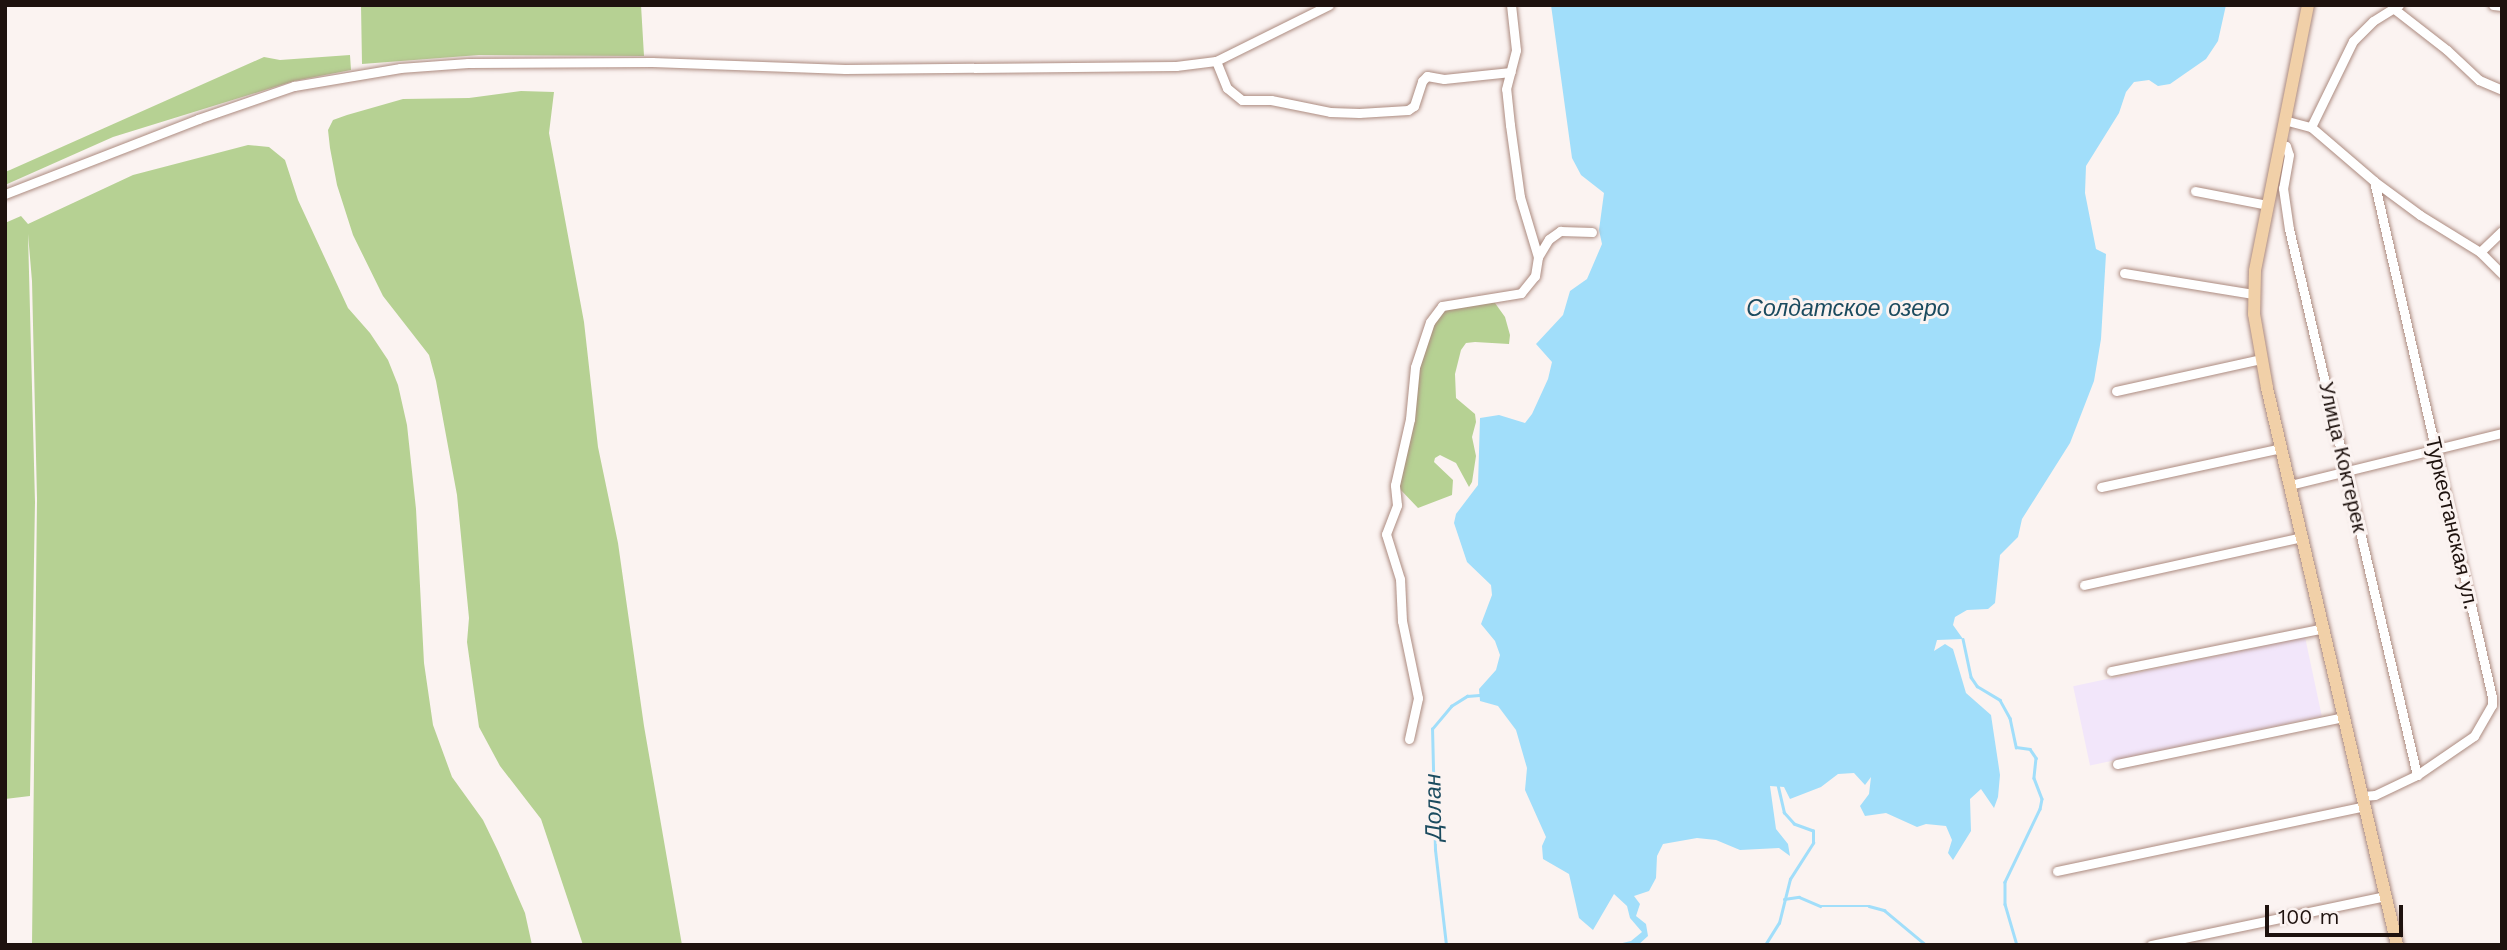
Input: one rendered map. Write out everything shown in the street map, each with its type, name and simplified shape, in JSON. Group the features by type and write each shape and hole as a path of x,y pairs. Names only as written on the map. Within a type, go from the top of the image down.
{"main road":[{"path":"2308,5 2253,294 2261,359 2397,945"}],"street":[{"path":"5,194 198,119 294,86 430,65 674,62 845,69 1152,67 1216,61 1329,5"},
{"path":"1511,5 1516,50 1506,89 1511,137 1520,197 1538,257"},
{"path":"2493,5 2502,6"},
{"path":"2311,127 2353,41 2362,30 2396,7 2479,80 2502,90"},
{"path":"1216,61 1227,88 1242,100 1271,100 1350,113 1408,110 1414,106 1422,81 1427,76 1444,79 1511,72"},
{"path":"2284,120 2311,127 2374,181 2420,215 2480,252 2502,274"},
{"name":"Улица Коктерек","path":"2280,144 2286,146 2289,155 2283,188 2289,229 2417,775"},
{"name":"Туркестанская ул.","path":"2057,871 2364,801 2417,775 2474,736 2492,705 2374,181"},
{"path":"2195,191 2268,205"},
{"path":"2480,252 2502,230"},
{"path":"1409,739 1418,698 1402,621 1400,579 1386,534 1397,505 1395,485 1410,419 1415,367 1430,322 1442,306 1521,293 1535,276 1538,257 1549,239 1560,231 1592,232"},
{"path":"2124,273 2253,294"},
{"path":"2116,391 2261,359"},
{"path":"2290,485 2502,433"},
{"path":"2101,487 2281,448"},
{"path":"2084,585 2302,537"},
{"path":"2111,671 2323,628"},
{"path":"2117,764 2344,717"},
{"path":"2151,945 2197,940 2386,896"}],"shaded area":[{"path":"2305,637 2322,716 2090,766 2073,686"}],"green space":[{"path":"361,5 641,5 644,56 479,55 362,64"},
{"path":"350,55 351,70 294,81 113,137 5,185 5,172 264,57 280,60"},
{"path":"521,91 554,92 549,133 584,322 598,447 618,543 644,726 682,945 583,945 541,819 500,766 479,727 467,642 469,618 457,495 436,381 429,355 383,296 353,235 337,185 330,148 328,130 333,120 347,115 403,99 469,98"},
{"path":"248,145 269,147 285,160 298,200 348,308 370,333 388,360 398,385 407,425 416,509 424,663 433,725 452,777 483,820 498,851 525,913 532,945 32,945 37,499 32,281 28,234 35,502 30,796 5,799 5,223 21,216 28,224 133,175"},
{"path":"1495,303 1505,317 1510,335 1509,344 1466,343 1461,350 1455,374 1456,398 1475,414 1476,422 1472,437 1476,456 1472,482 1469,487 1456,463 1440,455 1434,462 1453,480 1452,495 1418,508 1398,487 1417,367 1432,323 1447,308"}],"water":[{"name":"Солдатское озеро","path":"1551,5 2226,5 2218,41 2206,59 2170,84 2158,86 2149,80 2134,82 2126,92 2119,113 2086,166 2085,193 2096,249 2106,254 2101,339 2094,381 2070,443 2022,519 2018,537 2000,555 1995,603 1988,609 1967,610 1955,617 1953,625 1963,639 1937,640 1934,651 1945,644 1953,649 1966,693 1991,715 2000,775 1994,808 1981,789 1970,799 1971,831 1953,860 1948,853 1952,840 1946,826 1926,824 1917,827 1886,813 1865,816 1860,806 1869,794 1871,777 1865,785 1854,773 1838,774 1821,787 1790,799 1784,787 1770,786 1776,829 1788,844 1790,856 1779,848 1740,850 1716,840 1697,838 1663,844 1657,856 1656,878 1649,891 1634,896 1640,904 1636,916 1646,924 1648,936 1638,945 1614,945 1631,941 1642,932 1630,918 1627,906 1614,894 1593,930 1579,918 1569,874 1543,859 1542,846 1546,837 1525,790 1527,768 1516,730 1498,706 1480,701 1479,689 1496,670 1500,655 1495,641 1481,624 1492,595 1491,585 1467,562 1454,523 1456,514 1478,485 1480,418 1499,415 1525,423 1532,414 1548,379 1552,362 1536,344 1563,315 1570,291 1587,279 1602,244 1599,230 1604,193 1581,175 1572,158"}],"waterway":[{"path":"1963,639 1971,677 1977,686 2000,700 2010,718 2016,747 2030,749 2036,758 2034,778 2042,799 2040,809 2005,882 2005,904 2017,945"},
{"name":"Долан","path":"1446,945 1435,850 1432,729 1451,706 1467,696 1479,695"},
{"path":"1765,945 1779,923 1790,879 1813,843 1813,831 1794,824 1784,813 1778,786"},
{"path":"1784,899 1799,897 1820,906 1869,906 1884,910 1926,945"}]}
